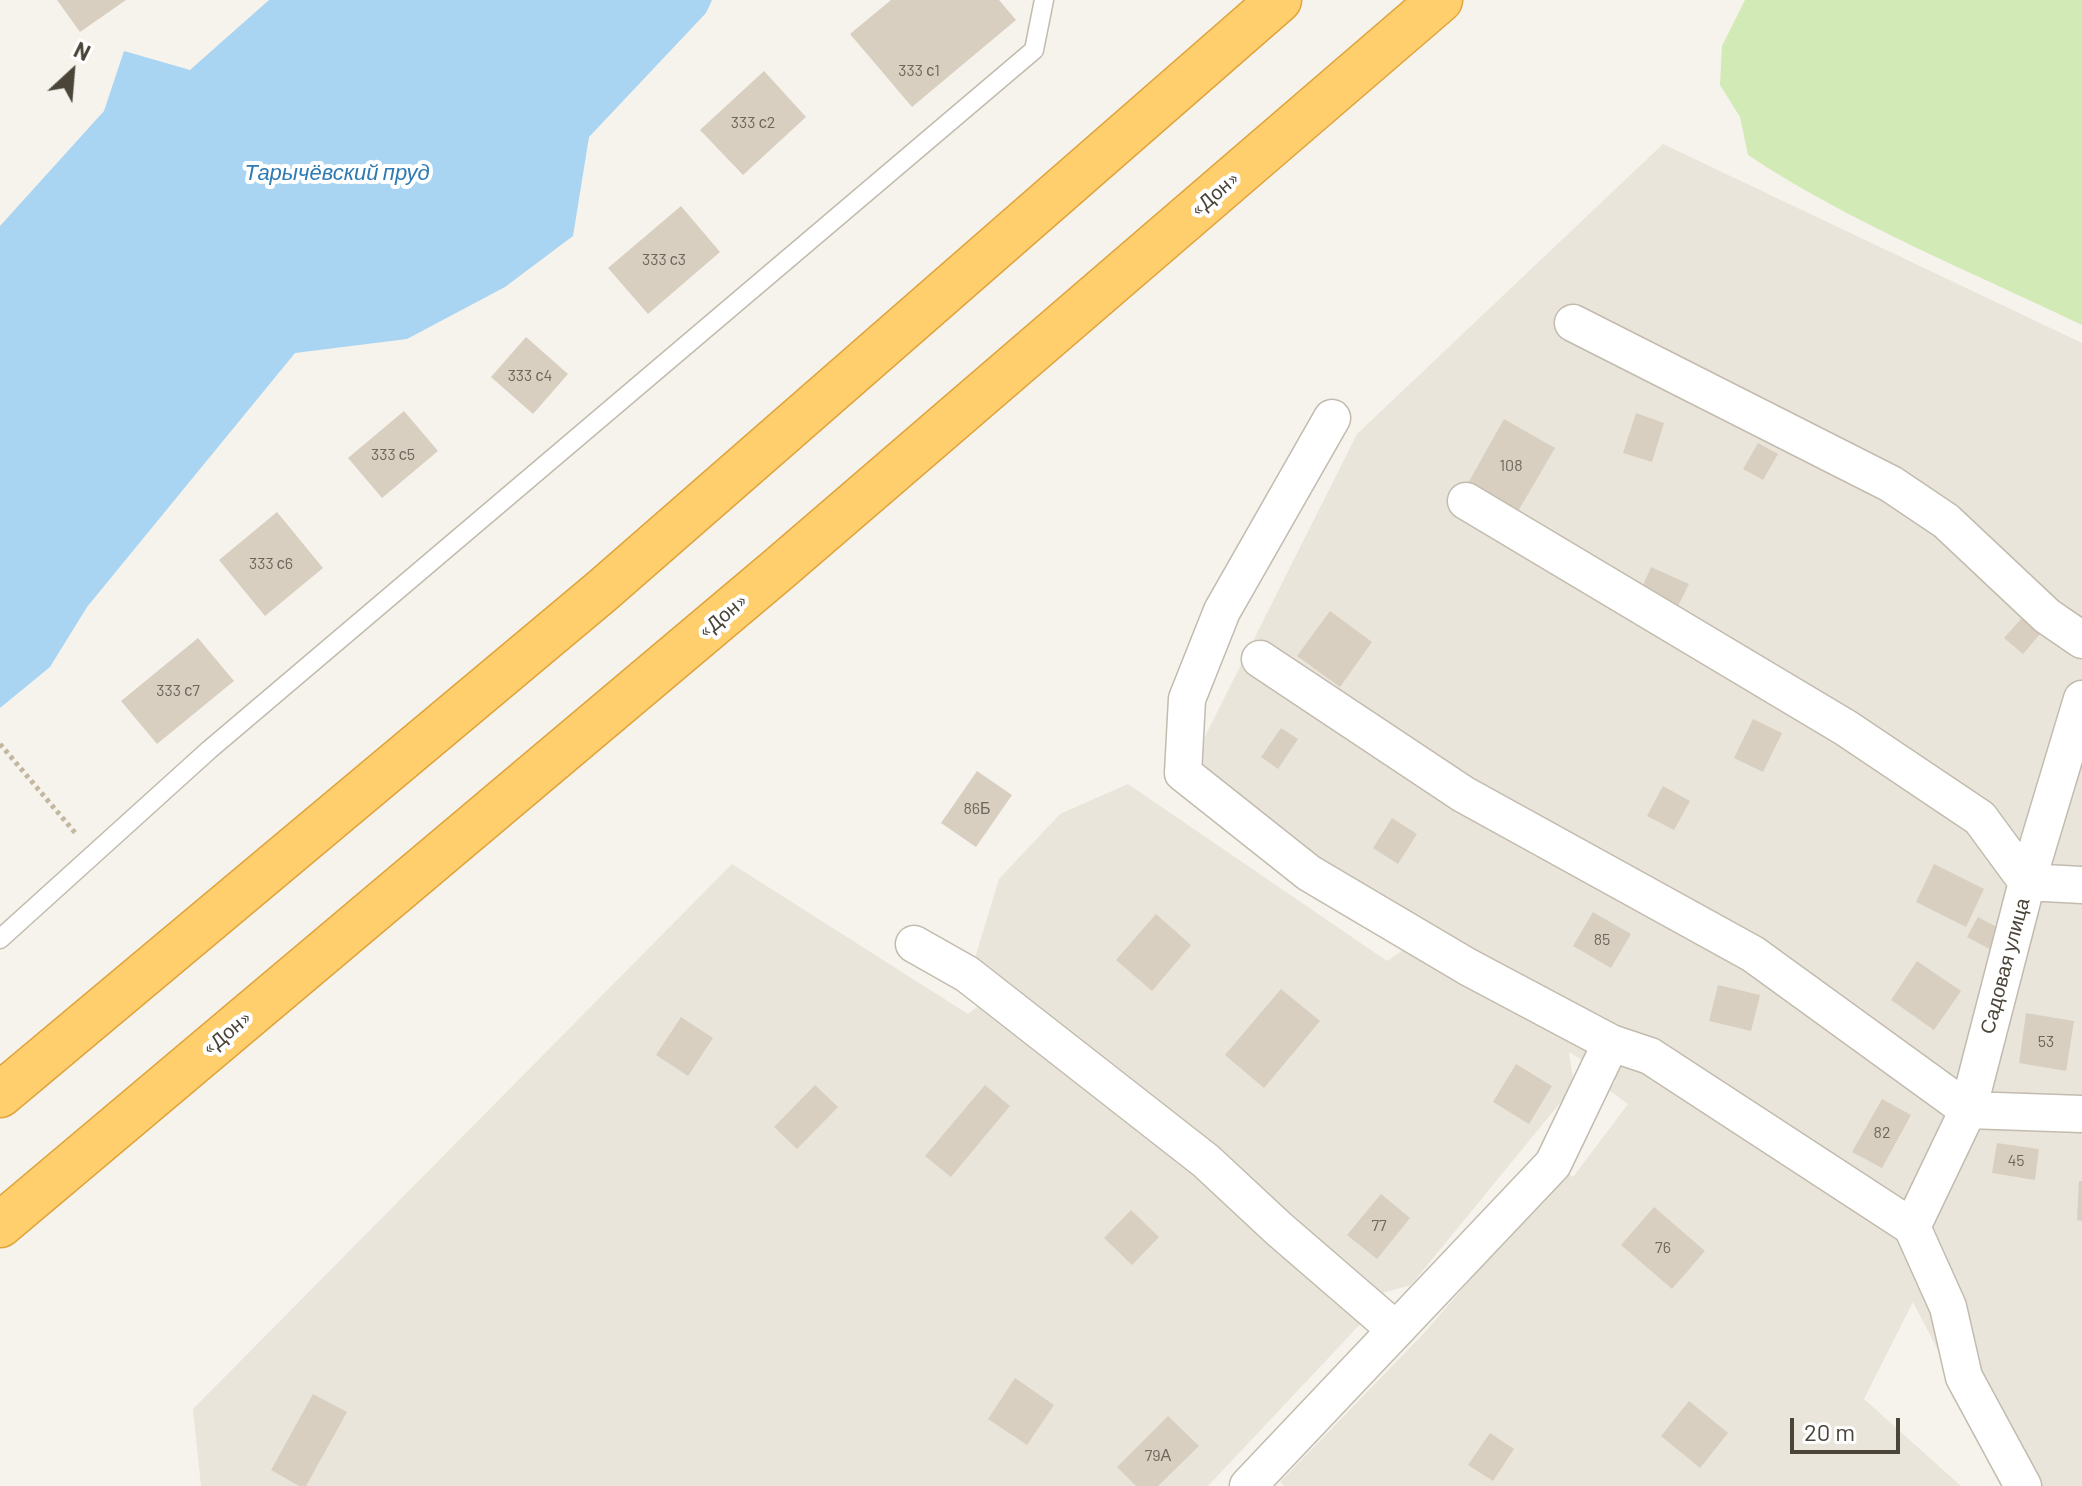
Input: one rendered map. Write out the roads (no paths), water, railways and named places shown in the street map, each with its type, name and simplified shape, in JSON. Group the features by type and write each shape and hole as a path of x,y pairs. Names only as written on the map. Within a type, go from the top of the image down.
{"highway":[{"path":"0,1095 602,591 1279,0"},
{"name":"«Дон»","path":"0,1225 768,578 1440,0"}],"street":[{"path":"1573,323 1891,484 1946,521 2047,616 2082,640"},
{"path":"1332,418 1222,611 1187,699 1183,773 1309,873 1468,967 1611,1043 1650,1056 1912,1227 1948,1307 1964,1377 2023,1486"},
{"path":"1466,501 1846,728 1980,818 2027,882 2082,885"},
{"path":"1260,659 1463,794 1753,954 1968,1110 2082,1114"},
{"name":"Садовая улица","path":"1912,1227 1968,1110 2027,882 2082,699"},
{"path":"914,944 967,974 1206,1161 1396,1330"},
{"path":"1248,1486 1553,1164 1611,1043"}],"lane":[{"path":"0,939 209,750 1034,50 1044,0"}],"water":[{"name":"Тарычёвский пруд","path":"269,0 712,0 706,13 589,137 573,236 505,287 407,339 295,353 87,607 50,667 0,708 0,226 104,111 124,51 190,70"}]}
